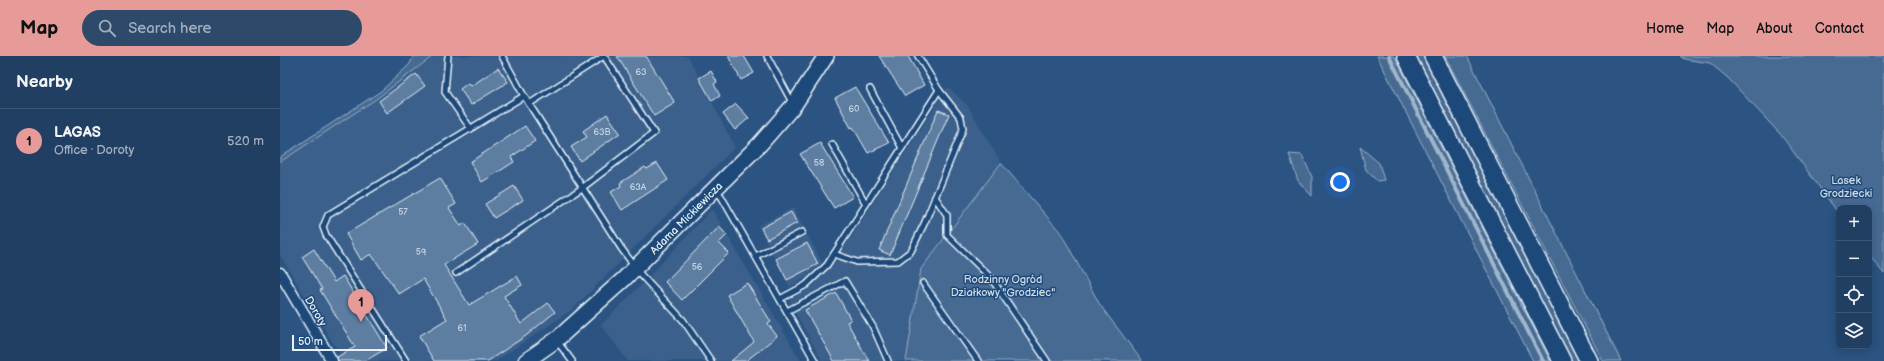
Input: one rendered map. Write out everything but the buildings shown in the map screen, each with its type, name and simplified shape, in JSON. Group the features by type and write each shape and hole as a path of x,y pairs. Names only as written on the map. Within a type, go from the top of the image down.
{"main road":[{"path":"1406,56 1562,361"},
{"path":"1433,56 1589,361"}],"street":[{"name":"Adama Mickiewicza","path":"526,361 556,340 636,268 715,190 760,144 794,104 826,56"},
{"name":"Doroty","path":"280,272 332,361"}],"lane":[{"path":"448,56 445,92 470,129"},
{"path":"502,56 524,96 582,188 636,268 645,281 683,320 711,361"},
{"path":"456,273 582,188 654,133 604,56 529,104"},
{"path":"767,56 794,104"},
{"path":"834,254 857,262 898,261 911,251 935,197 962,129 961,118 939,90 918,56"},
{"path":"870,89 902,148"},
{"path":"780,299 806,285 827,265 939,90"},
{"path":"406,361 326,235 323,227 328,215 524,96"},
{"path":"832,144 866,204"},
{"path":"715,190 721,196 815,361"},
{"path":"935,197 947,215 947,235 991,278 1047,361"},
{"path":"756,256 802,232"},
{"path":"787,311 845,281 874,327 888,361"},
{"path":"923,283 978,361"},
{"path":"556,340 572,361"}],"shaded area":[{"path":"433,56 688,56 735,147 573,309 496,361 344,361 280,255 280,162 376,99"},
{"path":"948,87 968,106 1001,163 971,208 921,269 906,361 822,361 789,301 815,282 832,266"},
{"path":"793,208 822,262 807,277 790,287 758,226"},
{"path":"712,209 801,361 628,361 601,325 645,281"}],"green space":[{"path":"414,56 433,56 376,99 280,162 280,157 381,91 409,65"},
{"path":"1377,56 1394,56 1550,361 1533,361"},
{"path":"1415,56 1425,56 1579,361 1571,361"},
{"path":"1445,56 1467,56 1621,361 1603,361"},
{"name":"Lasek Grodziecki","path":"1680,56 1884,56 1884,274 1872,259 1872,205 1836,205 1836,210 1781,135 1728,78 1710,63 1684,59"},
{"path":"1360,147 1379,163 1384,180 1377,181 1366,170"},
{"path":"1289,154 1302,155 1312,177 1312,196 1298,181"},
{"name":"Rodzinny Ogród Działkowy \"Grodziec\"","path":"1001,163 1061,233 1100,305 1142,361 906,361 921,269"}],"waterway":[{"path":"1389,56 1543,361"}],"place":[{"name":"LAGAS","path":"361,322"}]}
